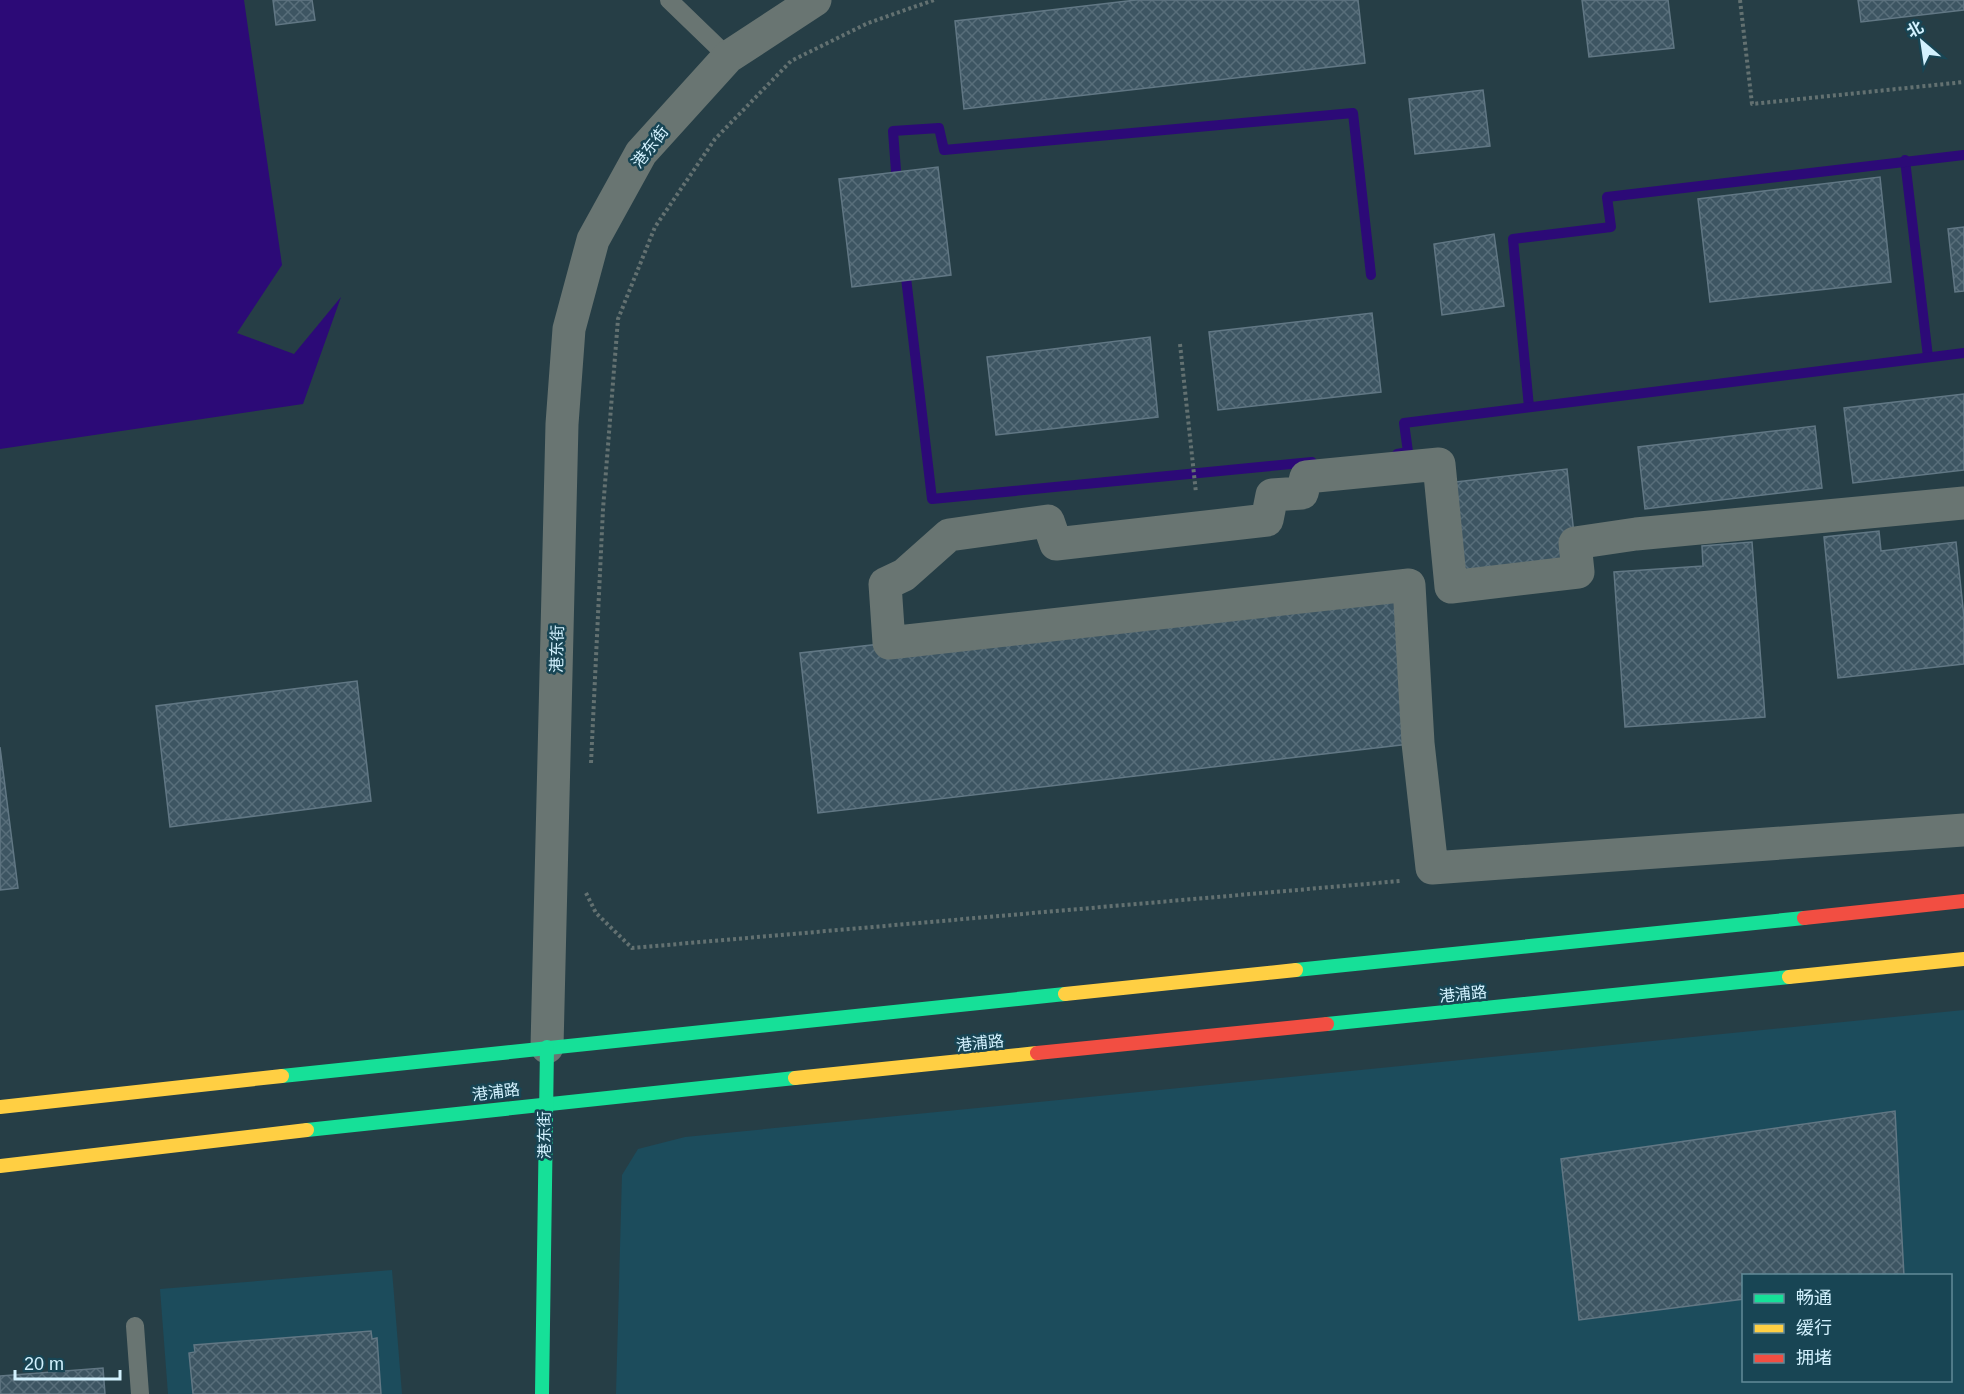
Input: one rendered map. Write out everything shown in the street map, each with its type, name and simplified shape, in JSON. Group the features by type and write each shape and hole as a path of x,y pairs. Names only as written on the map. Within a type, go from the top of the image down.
{"main road":[{"path":"0,1107 547,1047 1964,901"},
{"name":"港浦路","path":"0,1166 544,1103 1964,959"},
{"name":"港东街","path":"542,1394 544,1103 547,1047"}],"street":[{"name":"港东街","path":"547,1047 562,424 569,329 593,240 641,153 728,57 815,0"},
{"path":"1964,503 1636,534 1575,543 1578,572 1451,587 1438,464 1306,477 1302,494 1272,495 1267,520 1056,544 1048,521 949,535 904,575 885,584 889,643 1409,585 1418,743 1432,868 1964,830"}],"lane":[{"path":"669,0 728,57"},
{"path":"135,1326 140,1394"}],"path":[{"path":"591,772 603,509 618,319 655,227 715,139 791,62 868,23 934,0"},
{"path":"1740,0 1752,104 1964,82"},
{"path":"1180,344 1197,497"},
{"path":"585,891 596,913 632,948 1405,880"}],"shaded area":[{"path":"0,0 244,0 282,265 237,333 294,354 341,297 303,404 0,449"},
{"path":"1964,1010 1964,1394 616,1394 622,1175 638,1149 685,1137"},
{"path":"392,1270 402,1394 168,1394 160,1289"}],"building":[{"path":"273,0 312,0 315,20 276,25"},
{"path":"1136,0 1358,0 1365,63 964,109 955,21"},
{"path":"1582,0 1668,0 1674,48 1589,57"},
{"path":"1858,0 1964,0 1964,10 1861,22"},
{"path":"1483,90 1490,146 1415,154 1409,99"},
{"path":"938,167 951,275 852,287 839,179"},
{"path":"1880,177 1891,282 1710,302 1698,199"},
{"path":"1964,227 1964,291 1955,292 1948,229"},
{"path":"1494,234 1504,306 1442,315 1434,244"},
{"path":"1372,313 1381,392 1218,410 1209,332"},
{"path":"1150,337 1158,417 996,435 987,357"},
{"path":"1964,394 1964,470 1853,483 1844,408"},
{"path":"1815,426 1822,488 1645,509 1638,447"},
{"path":"1567,469 1578,572 1451,587 1439,484"},
{"path":"1879,531 1881,551 1956,542 1964,617 1964,664 1838,678 1824,537"},
{"path":"1752,542 1765,717 1625,727 1614,572 1703,566 1702,546"},
{"path":"1409,585 1418,743 818,813 800,653"},
{"path":"357,681 371,801 170,827 156,706"},
{"path":"0,747 18,888 0,890"},
{"path":"1895,1111 1904,1274 1742,1274 1742,1299 1579,1320 1561,1159"},
{"path":"371,1331 372,1339 377,1338 381,1394 193,1394 189,1353 195,1352 194,1345"},
{"path":"103,1368 105,1394 0,1394 0,1376"}],"waterway":[{"path":"897,184 893,131 939,128 944,150 1353,113 1371,275"},
{"path":"1529,407 1513,239 1611,227 1607,197 1964,155"},
{"path":"1905,160 1928,357"},
{"path":"905,269 932,499 1312,462"},
{"path":"1397,454 1408,452 1404,423 1964,353"}],"traffic: fast":[{"path":"1296,970 1804,918"},
{"path":"1327,1024 1789,977"},
{"path":"282,1076 1065,994"},
{"path":"542,1394 547,1047"},
{"path":"307,1130 795,1078"}],"traffic: slow":[{"path":"1789,977 1964,959"},
{"path":"1065,994 1296,970"},
{"path":"795,1078 1037,1053"},
{"path":"0,1107 282,1076"},
{"path":"0,1166 307,1130"}],"traffic: jam":[{"path":"1804,918 1964,901"},
{"path":"1037,1053 1327,1024"}]}
